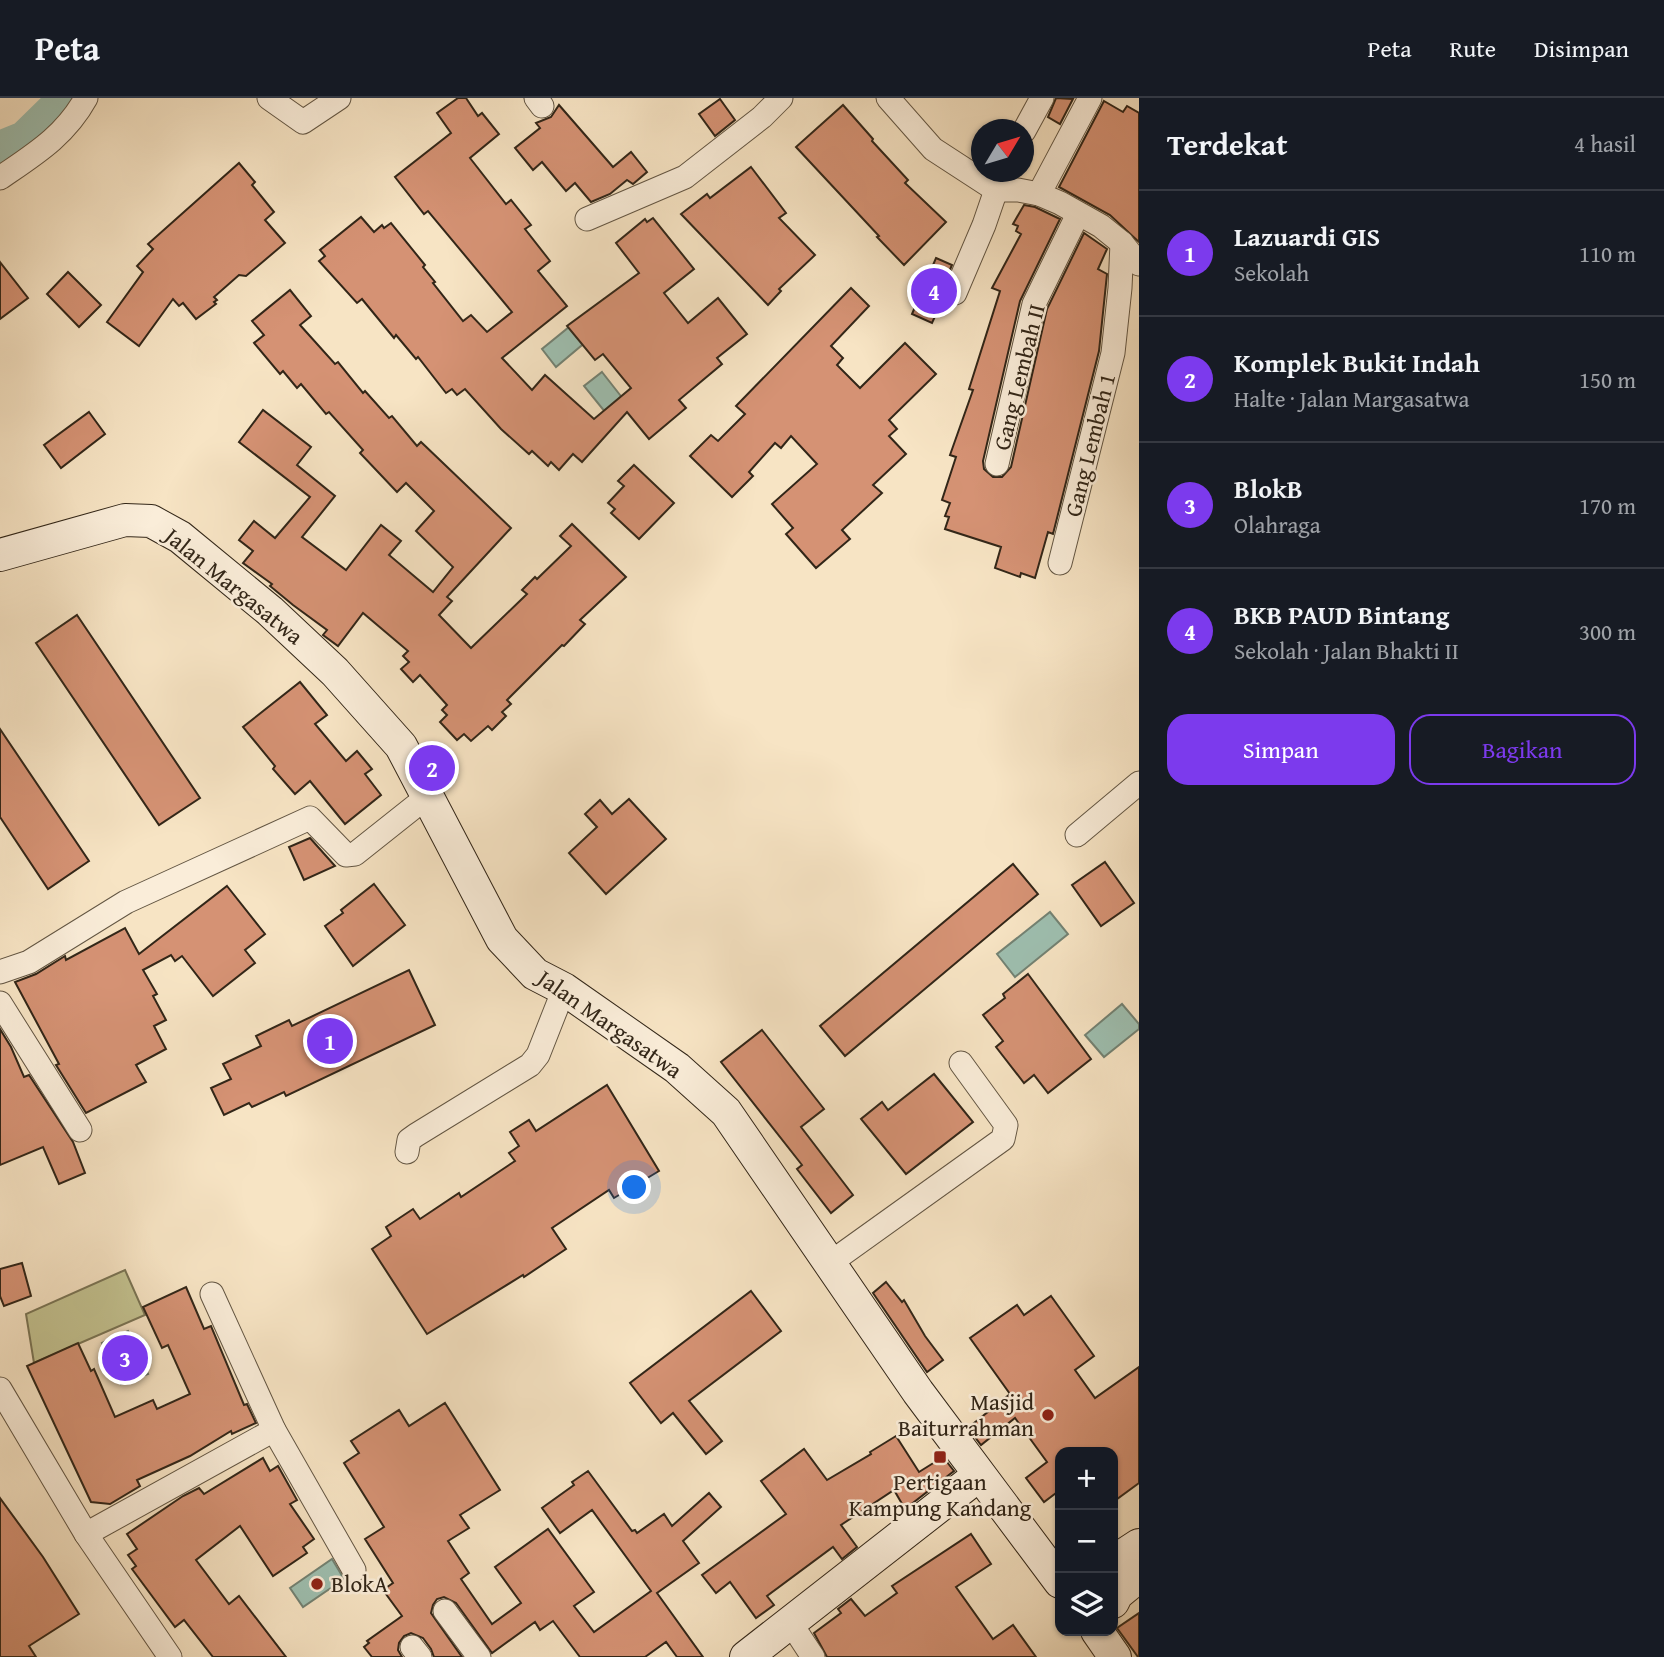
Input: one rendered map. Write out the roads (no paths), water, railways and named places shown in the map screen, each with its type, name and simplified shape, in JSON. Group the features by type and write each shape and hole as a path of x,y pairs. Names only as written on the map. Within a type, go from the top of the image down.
{"street":[{"path":"0,178 48,145 75,119 86,98"},
{"path":"268,98 303,121 339,98"},
{"path":"587,219 685,177 762,117 781,98"},
{"path":"888,98 933,149 971,170"},
{"path":"1031,119 1042,98"},
{"path":"1039,194 1090,98"},
{"path":"955,293 984,225 994,182 1039,194 1101,226 1132,249"},
{"name":"Gang Lembah II","path":"997,464 1034,304 1078,214"},
{"name":"Gang Lembah 1","path":"1060,563 1114,353 1121,288 1132,249"},
{"name":"Jalan Margasatwa","path":"0,555 125,520 151,521 180,537 270,611 335,672 401,746 502,939 535,974 564,989 677,1068 726,1112 918,1392 1055,1574"},
{"path":"1077,835 1139,783"},
{"path":"0,972 29,962 126,902 310,818 346,855 355,854 428,796"},
{"path":"407,1152 409,1140 416,1135 530,1065 538,1055 564,989"},
{"path":"0,1003 80,1130"},
{"path":"830,1263 1003,1139 1006,1125 961,1063"},
{"path":"212,1294 274,1430 354,1570"},
{"path":"0,1389 86,1534 170,1657"},
{"path":"86,1534 274,1430"},
{"path":"746,1657 979,1475"},
{"path":"1118,1559 1139,1545"},
{"path":"1118,1593 1139,1576"},
{"path":"444,1611 479,1657"},
{"path":"790,1622 813,1657"}],"waterway":[{"path":"0,150 25,140 68,98"}],"place":[{"name":"BKB PAUD Bintang","path":"934,291"},
{"name":"Komplek Bukit Indah","path":"432,768"},
{"name":"Lazuardi GIS","path":"330,1041"},
{"name":"BlokB","path":"125,1358"},
{"name":"Masjid Baiturrahman","path":"1048,1415"},
{"name":"Pertigaan Kampung Kandang","path":"940,1457"},
{"name":"BlokA","path":"317,1584"}]}
